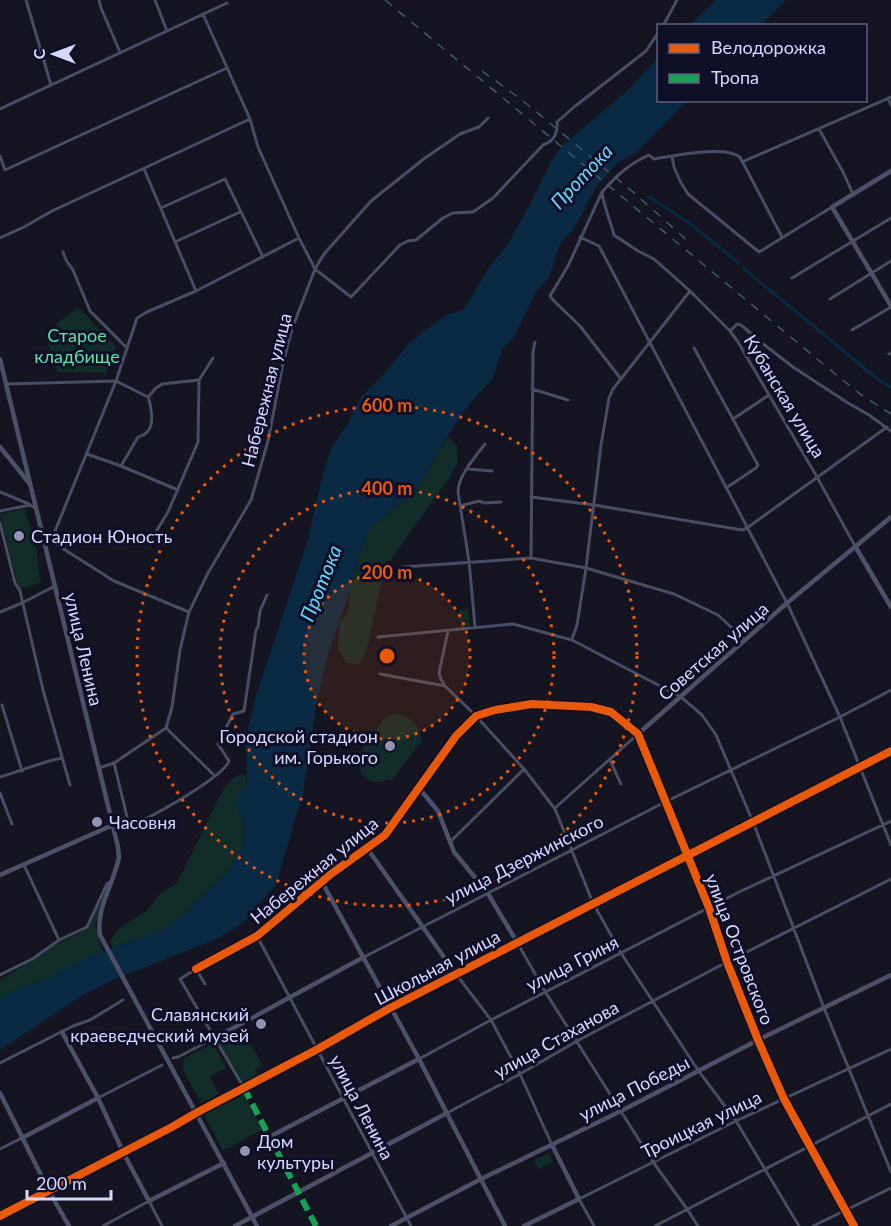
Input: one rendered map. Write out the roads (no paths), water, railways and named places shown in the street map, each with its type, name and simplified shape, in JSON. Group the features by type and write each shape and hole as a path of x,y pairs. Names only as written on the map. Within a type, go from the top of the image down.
{"street":[{"path":"26,0 51,85"},
{"path":"99,0 120,52"},
{"path":"155,0 168,31"},
{"path":"664,24 677,0"},
{"path":"0,110 227,3"},
{"path":"203,14 250,119 258,147 315,269 351,297 400,245 416,240 443,218 453,213 473,212 493,198 557,134 557,122 646,51 657,34"},
{"path":"0,156 5,170 227,68"},
{"path":"742,162 890,97 891,105"},
{"name":"Набережная улица","path":"166,728 172,707 180,650 189,612 213,563 251,500 268,441 292,329 315,269 324,254 371,201 425,158 467,130 476,129 488,118"},
{"path":"0,238 52,211 250,119"},
{"path":"818,128 853,194"},
{"path":"621,379 580,326 550,296 568,266 602,192 614,178 633,162 649,155 654,159 708,152 736,154 782,237"},
{"path":"672,156 680,181 688,194 759,252 891,171"},
{"path":"144,169 196,291"},
{"path":"161,208 225,179 263,257"},
{"name":"Кубанская улица","path":"602,192 614,235 654,259 690,291 738,342 891,607"},
{"path":"832,207 891,307 852,330"},
{"path":"175,242 240,212"},
{"path":"792,278 891,218"},
{"path":"580,237 599,246 788,603 861,766 891,845"},
{"path":"51,541 116,381 137,318 196,291 299,238"},
{"path":"63,252 74,270 90,311 127,348"},
{"path":"830,299 891,261"},
{"path":"572,640 577,625 609,398 613,389 690,291"},
{"path":"730,331 737,324 741,325 793,367 891,430"},
{"path":"531,558 532,389 535,342"},
{"path":"694,348 758,465 726,488"},
{"name":"улица Ленина","path":"0,358 26,474 32,486 119,853 101,910 100,935 257,1226"},
{"path":"157,536 157,530 168,512 198,442 199,380 213,358"},
{"path":"148,397 162,384 199,380"},
{"path":"6,384 116,381 149,397 150,429 146,434 138,437 121,466"},
{"path":"532,389 568,400"},
{"path":"733,419 769,394"},
{"path":"531,497 594,505 742,530 887,427"},
{"path":"475,627 469,561 458,485 485,444"},
{"path":"0,447 26,474"},
{"path":"87,454 178,490"},
{"path":"468,469 492,471"},
{"path":"0,492 36,508"},
{"path":"460,506 479,501 501,502"},
{"path":"0,511 30,505"},
{"name":"Советская улица","path":"555,809 745,640 891,517"},
{"path":"0,523 70,785"},
{"path":"44,542 51,541 114,581 189,612"},
{"path":"403,567 531,558 585,568 674,594 718,615 745,640"},
{"path":"0,612 55,586"},
{"path":"0,875 23,863 114,828 141,821 215,776 228,765 230,761 218,744 233,714 244,711 256,630 260,611 267,595"},
{"path":"378,637 513,624 572,640 681,697 702,715 716,735 753,822 824,1008 891,1172"},
{"path":"448,631 439,673 445,686 524,769 555,809 593,903 621,953 698,1071 736,1121 799,1226"},
{"path":"380,674 445,686"},
{"name":"улица Дзержинского","path":"173,1058 215,1038 487,892 891,690"},
{"name":"улица Островского","path":"476,716 495,710 532,704 591,707 611,712 638,734 709,908 727,962 758,1040 784,1099 854,1226"},
{"path":"2,705 21,771"},
{"name":"Набережная улица","path":"215,1038 180,979 257,936 331,874 385,835 456,736 476,716"},
{"path":"99,768 114,763 166,728 215,776"},
{"name":"Школьная улица","path":"0,1216 172,1127 390,1008 891,751"},
{"path":"0,777 62,758"},
{"path":"610,760 621,784"},
{"path":"114,763 129,825"},
{"path":"450,842 524,769"},
{"path":"418,788 438,811 454,852 487,892 546,993 653,1162 698,1226"},
{"path":"0,793 12,824"},
{"name":"улица Гриня","path":"269,1137 709,908 891,821"},
{"path":"367,848 491,1020 594,1226"},
{"path":"23,863 59,940"},
{"name":"улица Стаханова","path":"235,1226 520,1074 577,1041 891,879"},
{"path":"0,975 34,958 59,940 87,927 107,884 112,881"},
{"path":"321,882 419,1059 506,1226"},
{"name":"улица Ленина","path":"257,936 411,1226"},
{"path":"196,969 205,984"},
{"name":"улица Победы","path":"391,1226 891,975"},
{"path":"0,1063 90,1020 123,1000"},
{"path":"62,1032 162,1226"},
{"path":"215,1038 244,1088"},
{"name":"Троицкая улица","path":"524,1226 736,1121 891,1049"},
{"path":"0,1149 162,1065"},
{"path":"0,1093 69,1226"},
{"path":"655,1226 891,1104"},
{"path":"103,1226 224,1163"},
{"path":"813,1226 891,1188"}],"water":[{"path":"716,0 786,0 762,24 690,24"},
{"name":"Протока","path":"657,59 657,102 686,102 637,152 617,163 596,187 573,230 561,242 549,278 537,290 514,337 502,349 493,378 467,407 417,488 370,527 359,553 350,590 328,654 316,707 303,793 277,883 244,922 219,938 113,980 83,995 0,1050 0,999 89,957 163,930 182,916 231,868 242,847 245,828 237,804 240,791 247,786 246,739 254,702 308,540 331,448 349,422 360,398 384,374 410,342 446,315 463,310 490,266 508,244 552,160 563,145 627,91"}],"waterway":[{"path":"649,197 688,222 739,263"},
{"path":"743,268 880,381 891,387"}],"railway":[{"path":"385,0 834,373 860,394 891,414"},
{"path":"482,71 522,100 633,192 690,243"}],"place":[{"name":"Стадион Юность","path":"19,536"},
{"name":"Городской cтадион им. Горького","path":"390,746"},
{"name":"Часовня","path":"97,822"},
{"name":"Славянский краеведческий музей","path":"261,1024"},
{"name":"Дом культуры","path":"245,1151"}],"park label":[{"name":"Старое кладбище","path":"77,345"}]}
